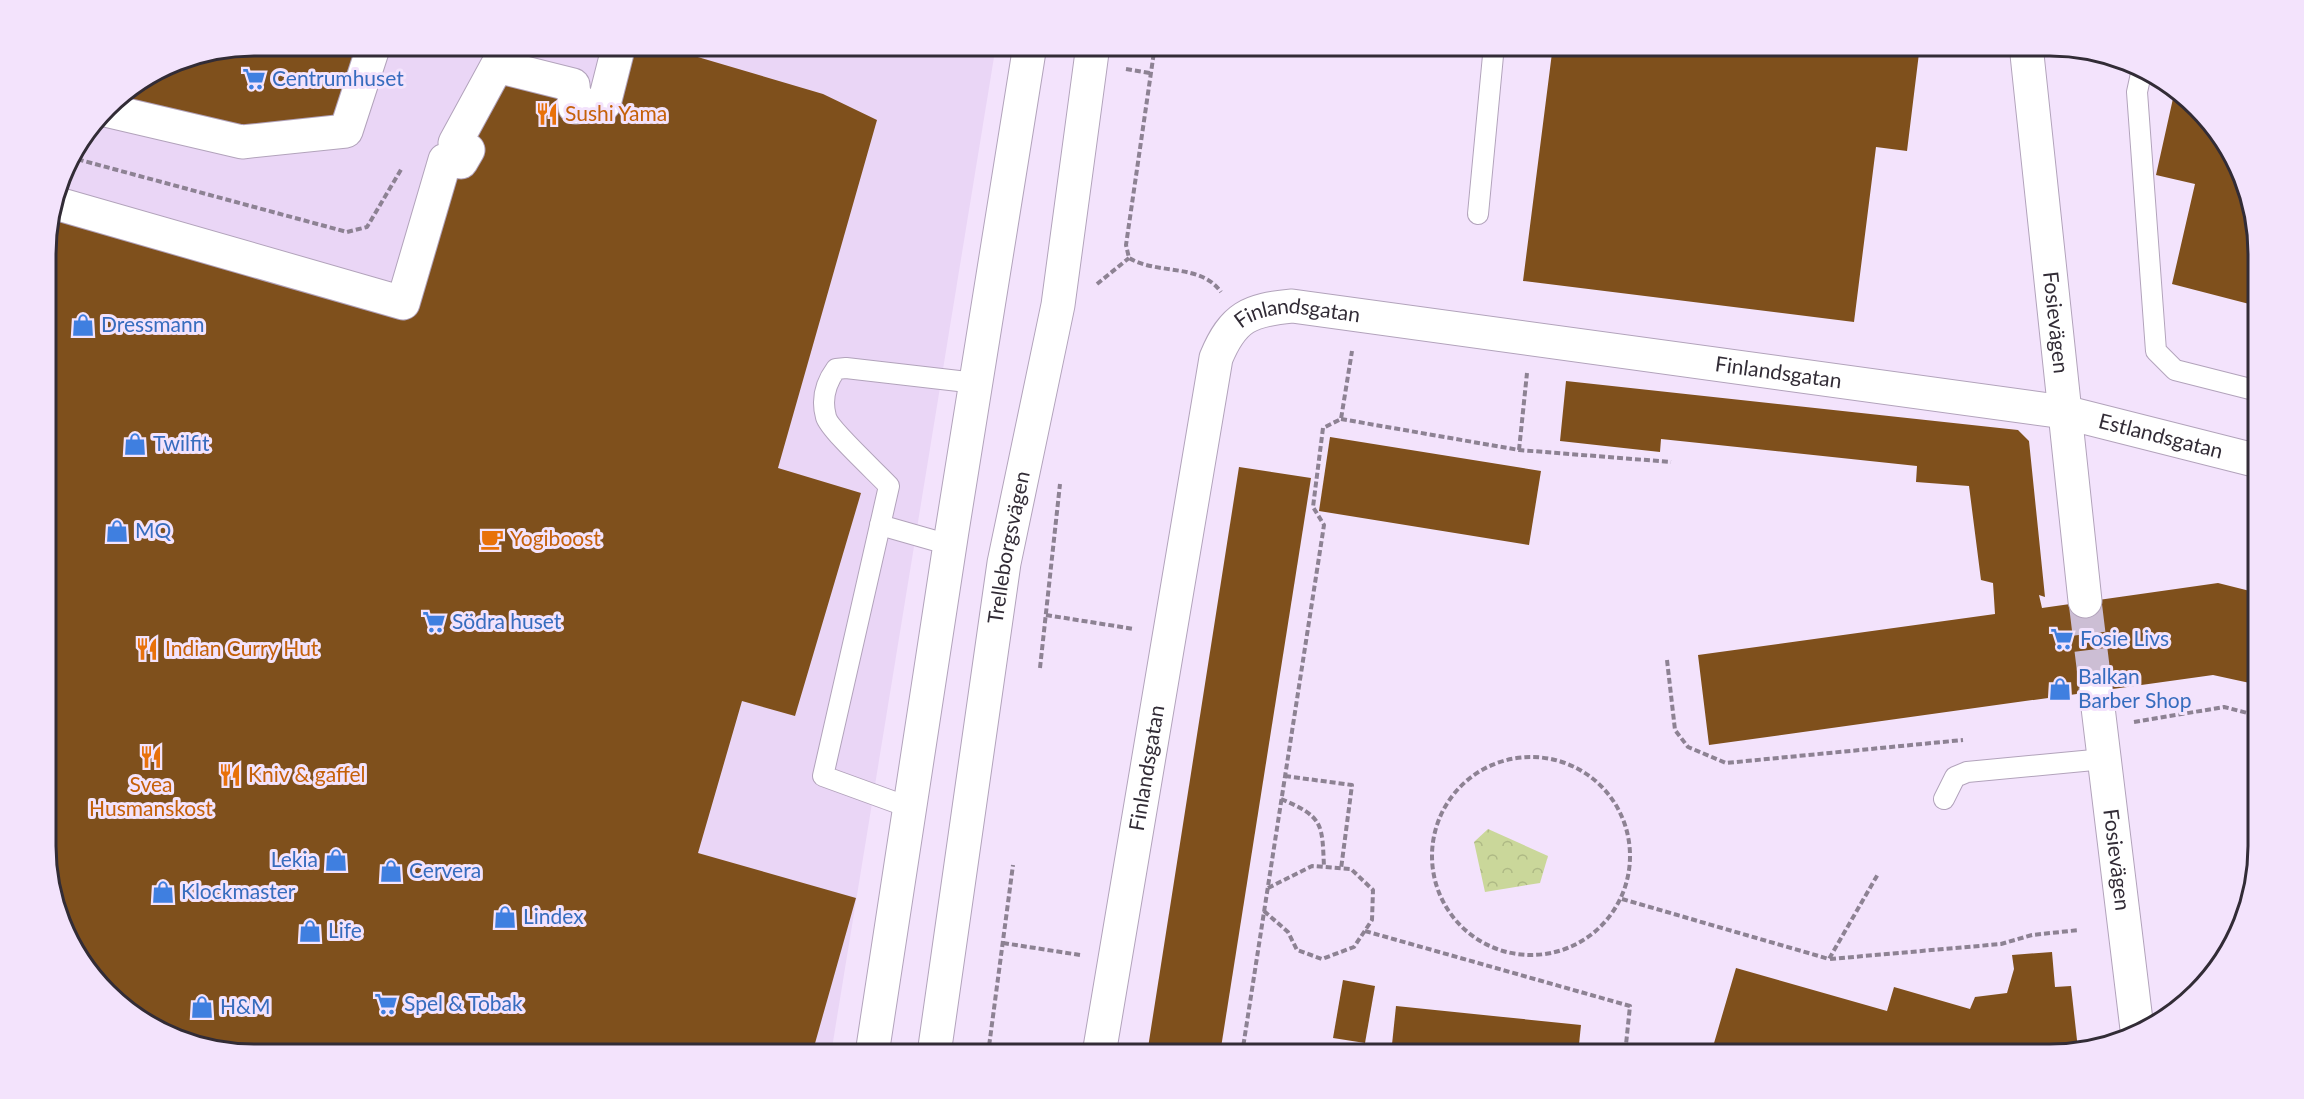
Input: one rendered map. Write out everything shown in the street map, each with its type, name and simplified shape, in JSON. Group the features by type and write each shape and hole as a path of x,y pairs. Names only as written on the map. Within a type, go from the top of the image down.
{"street":[{"path":"114,112 242,142 346,131 370,56"},
{"path":"61,205 403,303 445,160 461,162 468,150 455,143 497,66 573,85 576,107 604,104 616,56"},
{"path":"874,1044 1028,56"},
{"name":"Trelleborgsvägen","path":"935,1044 1004,563 1058,305 1092,56"},
{"name":"Fosievägen","path":"2027,56 2085,601"},
{"name":"Finlandsgatan","path":"1102,1044 1216,358 1224,338 1240,318 1264,309 1292,306 2064,412"},
{"name":"Estlandsgatan","path":"2064,412 2248,458"},
{"name":"Fosievägen","path":"2096,691 2136,1024"}],"lane":[{"path":"1478,214 1493,56"},
{"path":"2140,77 2137,92 2156,351 2175,370 2248,388"},
{"path":"911,808 823,776 889,486 826,419 823,394 828,379 836,369 846,368 976,383"},
{"path":"880,525 950,545"},
{"path":"1944,799 1955,777 1967,772 2102,743"}],"path":[{"path":"1153,56 1126,244 1129,258 1142,266 1202,275 1218,288 1240,318"},
{"path":"1341,419 1357,315"},
{"path":"1520,450 1530,339"},
{"path":"1244,1043 1324,525 1313,507 1323,428 1341,419 1520,450 1671,462"},
{"path":"1046,615 1170,634"},
{"path":"1667,660 1675,730 1688,747 1726,763 1971,739"},
{"path":"2102,743 2224,707 2248,713"},
{"path":"1534,756 1567,762 1596,779 1617,804 1629,835 1631,867 1622,899 1603,926 1576,946 1545,955 1512,954 1481,943 1455,921 1438,893 1433,872 1431,861 1435,829 1449,799 1472,775 1502,760 1534,756"},
{"path":"1285,776 1352,785 1341,869"},
{"path":"1281,799 1306,810 1322,829 1324,867"},
{"path":"989,1044 1013,865"},
{"path":"1264,911 1288,932 1297,950 1322,959 1354,947 1372,920 1373,890 1351,869 1312,866 1268,889"},
{"path":"1829,959 1878,874"},
{"path":"1622,899 1829,959 2001,944 2032,935 2079,930"},
{"path":"1365,931 1630,1006 1626,1043"},
{"path":"1003,943 1115,961"}],"shaded area":[{"name":"Södra huset","path":"994,56 833,1044 240,1043 202,1037 177,1028 154,1017 113,986 82,945 62,897 57,872 56,240 62,202 71,177 89,143 113,113 143,89 166,76 190,66 227,57"}],"green space":[{"path":"1488,829 1548,856 1540,883 1485,892 1474,842"}],"building":[{"name":"Centrumhuset","path":"253,56 370,56 346,131 242,142 128,101 166,76 215,59"},
{"name":"Södra huset","path":"616,56 694,56 823,94 877,120 778,468 861,493 795,716 742,701 698,853 856,898 815,1044 253,1044 215,1040 177,1028 133,1003 113,986 96,966 71,922 62,897 57,872 56,240 61,205 403,303 495,68 604,104"},
{"path":"1552,56 1919,56 1907,151 1876,147 1854,322 1523,281"},
{"path":"2173,98 2191,113 2208,133 2233,177 2242,202 2247,227 2248,304 2172,284 2195,184 2156,175"},
{"path":"1566,381 2018,430 2029,441 2045,597 2039,595 2042,608 2218,583 2248,590 2248,683 2213,675 1709,745 1698,655 1995,614 1993,583 1981,580 1969,486 1916,482 1917,466 1661,439 1660,452 1560,441"},
{"path":"1330,437 1541,471 1529,545 1319,511"},
{"path":"1239,467 1311,478 1222,1043 1149,1044"},
{"path":"2052,952 2055,987 2071,986 2077,1041 1714,1043 1736,968 1887,1011 1894,987 1970,1009 1975,997 2007,993 2014,969 2012,955"},
{"path":"1343,980 1375,986 1365,1043 1333,1038"},
{"path":"1396,1006 1581,1025 1579,1043 1392,1043"}],"tunnel":[{"path":"2085,601 2096,691"}],"place":[{"name":"Centrumhuset","path":"254,79"},
{"name":"Sushi Yama","path":"547,114"},
{"name":"Dressmann","path":"83,325"},
{"name":"Twilfit","path":"135,444"},
{"name":"MQ","path":"117,531"},
{"name":"Yogiboost","path":"492,539"},
{"name":"Södra huset","path":"434,622"},
{"name":"Fosie Livs","path":"2062,639"},
{"name":"Indian Curry Hut","path":"147,649"},
{"name":"Balkan Barber Shop","path":"2060,689"},
{"name":"Svea Husmanskost","path":"151,757"},
{"name":"Kniv & gaffel","path":"230,775"},
{"name":"Lekia","path":"336,860"},
{"name":"Cervera","path":"391,871"},
{"name":"Klockmaster","path":"163,892"},
{"name":"Lindex","path":"505,917"},
{"name":"Life","path":"310,931"},
{"name":"Spel & Tobak","path":"386,1004"},
{"name":"H&M","path":"202,1007"}]}
